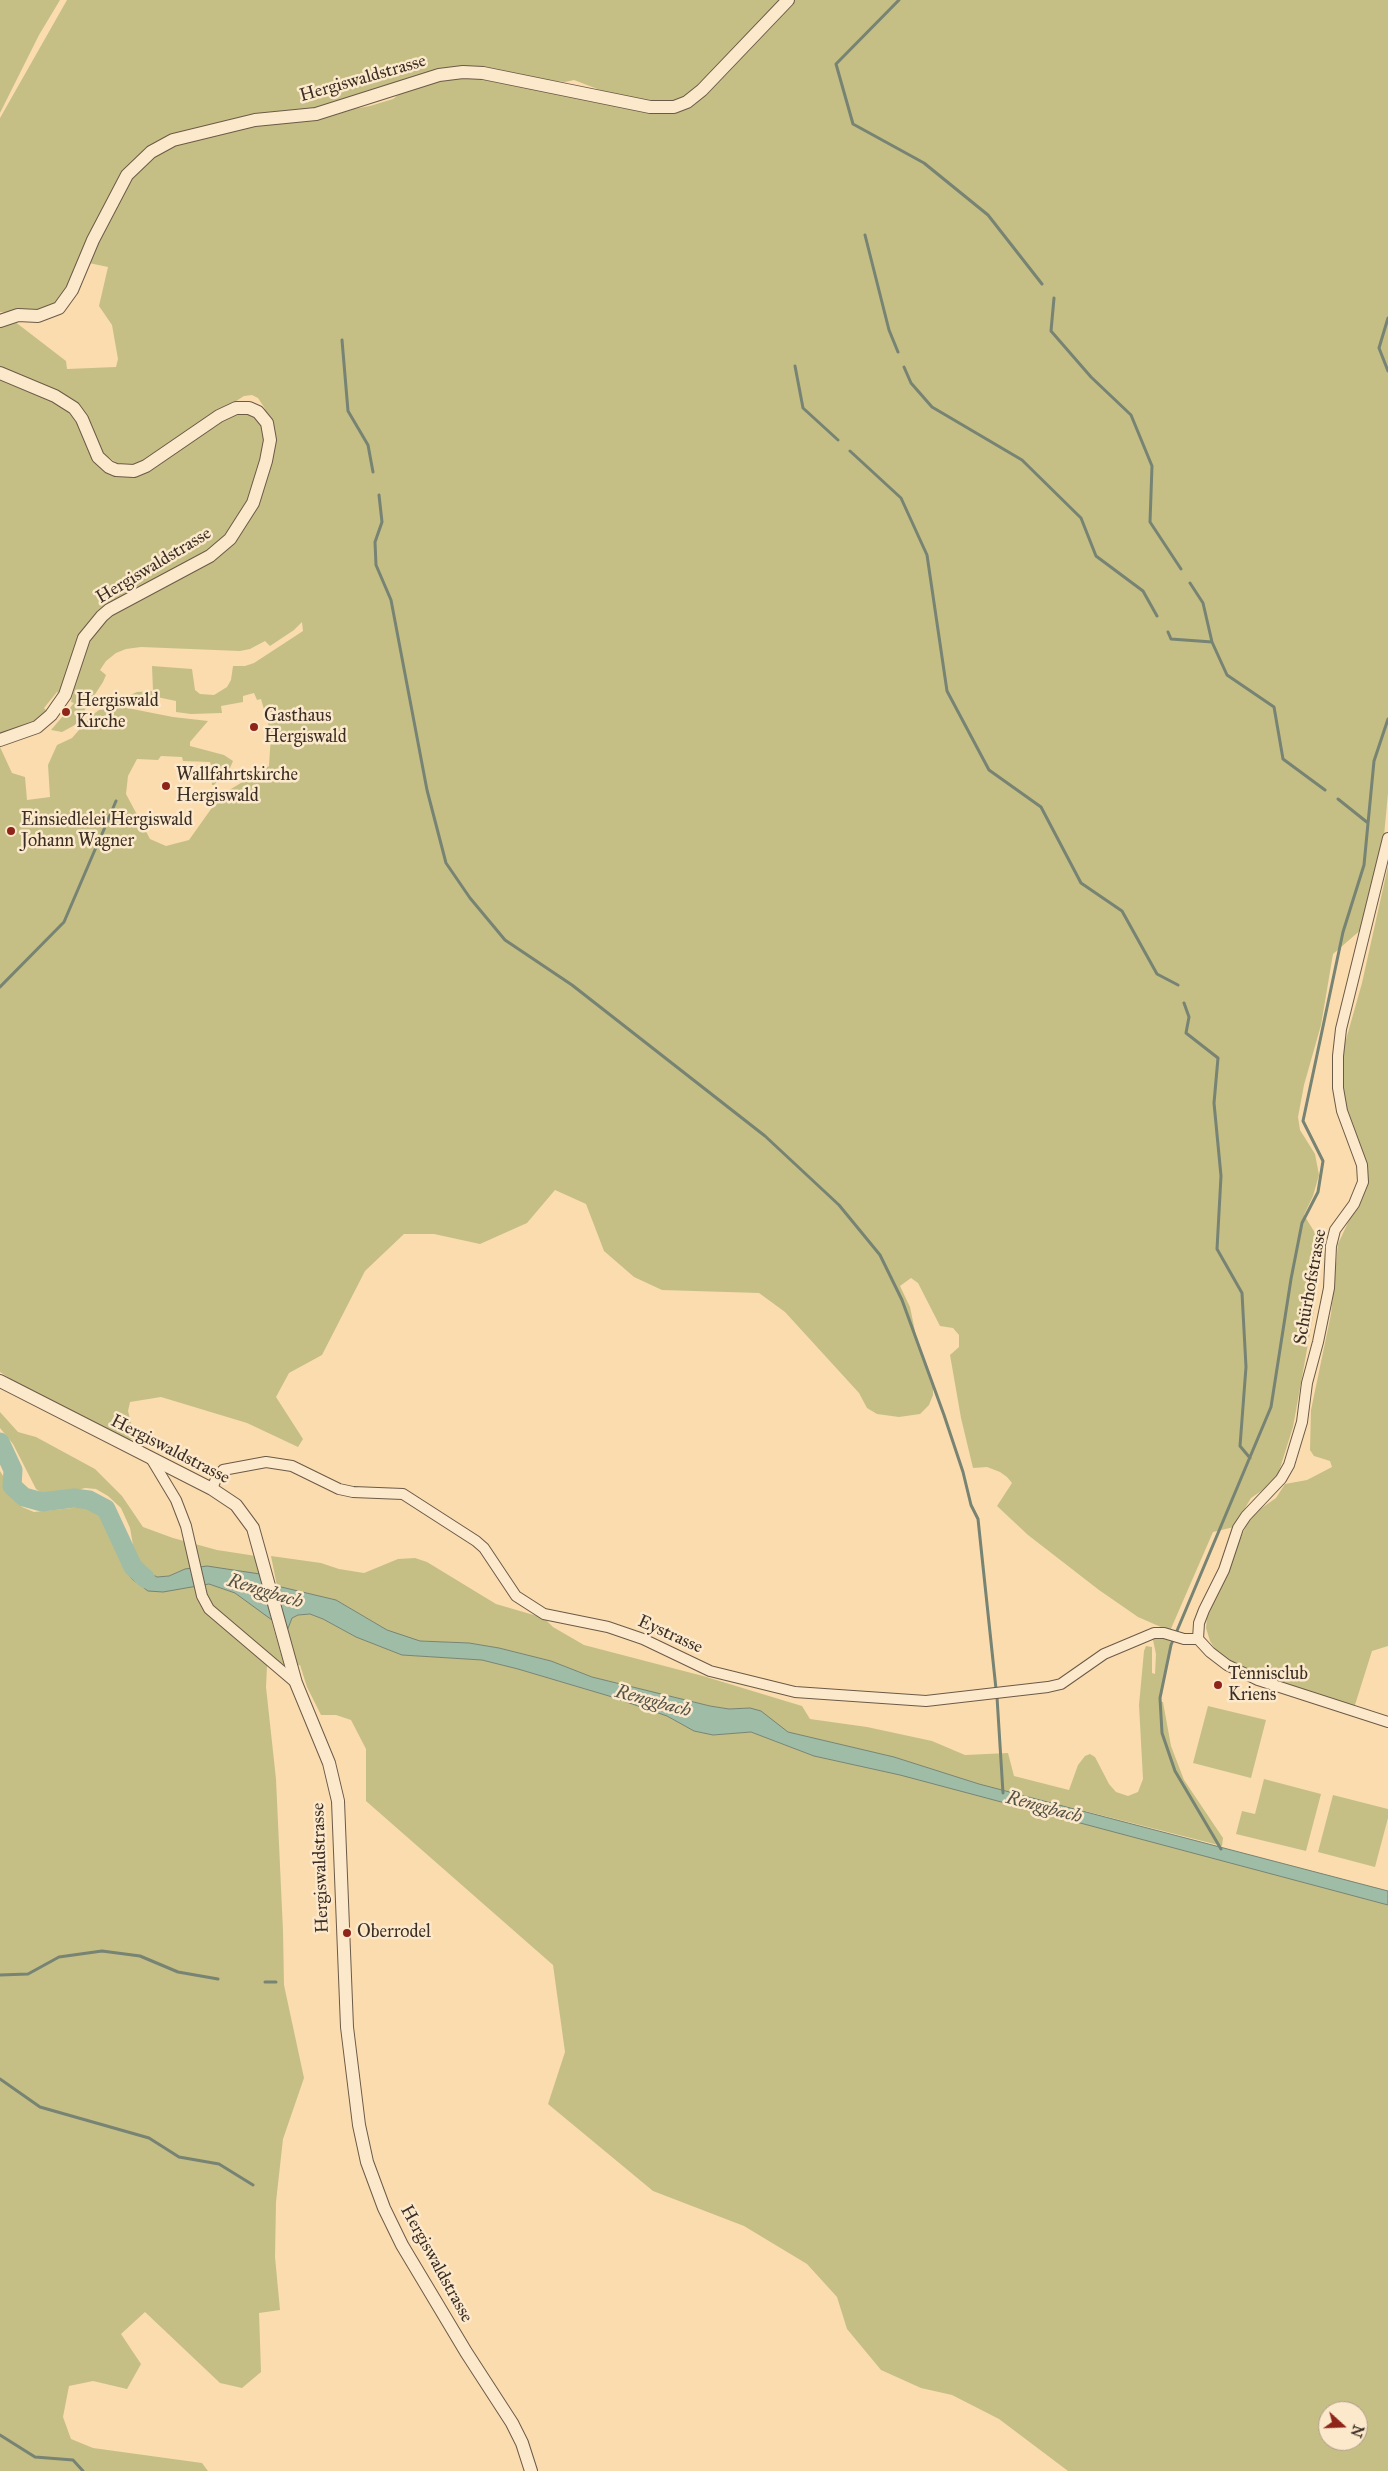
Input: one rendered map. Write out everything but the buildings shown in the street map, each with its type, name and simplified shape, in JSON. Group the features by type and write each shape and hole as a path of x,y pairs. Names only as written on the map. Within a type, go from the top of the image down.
{"street":[{"name":"Hergiswaldstrasse","path":"0,321 10,316 48,314 58,308 69,295 93,240 127,175 151,152 172,140 255,120 316,114 439,75 463,72 492,75 650,107 674,107 687,102 702,90 788,0"},
{"name":"Hergiswaldstrasse","path":"0,373 55,396 74,408 82,419 98,457 116,470 134,471 146,466 219,416 236,408 249,408 258,412 266,423 270,440 266,461 253,503 230,539 210,556 109,610 102,616 84,638 65,695 51,715 37,726 0,740"},
{"name":"Schürhofstrasse","path":"1198,1639 1199,1623 1224,1570 1238,1528 1246,1516 1281,1480 1289,1465 1302,1422 1307,1383 1329,1288 1331,1246 1335,1230 1354,1204 1363,1182 1362,1164 1342,1111 1338,1088 1338,1056 1341,1029 1388,838"},
{"name":"Hergiswaldstrasse","path":"0,1381 212,1489 236,1505 253,1528 296,1683 329,1763 338,1801 347,2028 359,2125 367,2162 384,2208 402,2245 466,2352 512,2423 522,2443 531,2471"},
{"path":"152,1460 176,1500 186,1526 202,1596 209,1609 296,1683"},
{"name":"Eystrasse","path":"212,1489 223,1470 266,1462 292,1466 339,1489 353,1492 403,1494 476,1541 484,1548 516,1596 544,1614 608,1626 643,1639 710,1671 787,1691 926,1701 1048,1687 1061,1684 1104,1654 1154,1633 1164,1633 1184,1639 1198,1639"},
{"path":"1198,1639 1210,1652 1227,1665 1258,1680 1388,1722"}],"shaded area":[{"path":"0,0 60,0 39,35 0,113"},
{"path":"67,0 781,0 685,99 658,104 608,93 574,80 565,82 528,78 469,66 330,106 284,113 139,156 67,289 56,303 39,311 0,312 0,118"},
{"path":"793,0 1388,0 1388,793 1384,836 1363,928 1333,954 1321,1025 1304,1085 1298,1117 1300,1130 1315,1154 1319,1175 1313,1196 1304,1215 1320,1241 1315,1305 1293,1427 1276,1481 1251,1498 1234,1527 1213,1532 1170,1631 1138,1617 1099,1590 1028,1535 997,1506 1012,1483 1000,1472 987,1467 973,1468 961,1418 950,1355 959,1347 959,1335 953,1328 940,1326 918,1283 911,1278 900,1286 910,1307 917,1341 933,1385 933,1395 929,1405 920,1414 899,1417 877,1414 867,1408 859,1393 785,1312 759,1293 662,1290 634,1277 604,1251 586,1204 555,1190 527,1223 480,1244 434,1234 404,1234 365,1271 322,1355 289,1373 276,1397 303,1439 298,1447 247,1423 161,1397 130,1402 128,1411 135,1438 128,1440 17,1383 0,1372 0,747 12,773 25,777 27,800 50,797 48,765 57,745 72,738 91,716 99,710 122,707 173,717 208,721 190,742 190,746 224,755 233,761 230,768 214,785 212,785 210,762 183,761 182,757 161,756 158,760 137,759 128,776 126,794 150,839 166,846 189,840 221,795 269,766 271,734 261,699 257,700 254,693 243,696 243,702 221,706 222,713 191,714 176,712 176,701 147,695 145,703 131,699 130,695 137,692 153,691 152,666 192,669 195,690 200,694 214,695 227,687 231,680 233,666 245,666 254,663 303,631 302,622 294,630 270,646 265,641 250,649 240,651 141,647 126,649 116,653 106,661 100,670 106,675 103,682 75,725 62,732 51,730 74,703 71,702 78,668 88,640 109,616 236,539 272,428 264,407 258,398 252,395 244,396 140,463 133,465 118,464 103,453 91,427 0,367 0,327 14,321 66,361 67,369 116,367 118,359 112,325 99,306 108,267 89,263 94,248 139,166 182,140 370,106 393,99 403,91 444,79 463,77 480,78 675,112"},
{"path":"0,377 65,405 120,476 234,413 251,414 261,422 265,447 249,500 217,547 109,606 60,694 57,692 44,708 47,711 30,724 0,735"},
{"path":"1388,866 1388,1646 1372,1651 1354,1708 1243,1668 1217,1652 1210,1641 1206,1628 1207,1618 1246,1526 1256,1512 1276,1498 1285,1484 1307,1480 1332,1467 1330,1461 1314,1456 1310,1450 1311,1410 1331,1314 1338,1244 1365,1186 1368,1171 1349,1124 1344,1096 1342,1065 1345,1043 1362,983"},
{"path":"0,1412 18,1432 36,1437 95,1469 122,1496 143,1527 173,1538 217,1550 256,1556 260,1574 185,1569 169,1576 157,1577 147,1574 141,1568 135,1556 130,1528 121,1508 108,1496 96,1489 85,1488 55,1496 44,1495 36,1489 13,1444 0,1428"},
{"path":"0,1471 22,1507 34,1512 82,1507 98,1509 105,1515 123,1566 186,1587 209,1584 235,1593 270,1616 285,1668 278,1662 267,1666 266,1687 276,1779 284,1985 304,2078 283,2139 276,2202 275,2257 280,2310 259,2313 261,2372 242,2388 220,2383 145,2312 121,2334 141,2364 127,2389 93,2381 69,2386 63,2417 71,2439 93,2448 202,2463 208,2471 0,2471"},
{"path":"271,1556 321,1563 339,1569 364,1573 398,1559 415,1558 427,1562 496,1604 544,1618 553,1627 584,1645 703,1676 802,1706 810,1719 867,1727 932,1741 965,1755 1008,1753 1014,1776 1069,1790 1078,1765 1085,1756 1090,1754 1095,1757 1109,1784 1116,1792 1128,1796 1138,1792 1143,1779 1139,1705 1144,1651 1146,1646 1152,1647 1152,1673 1155,1674 1156,1654 1153,1640 1155,1637 1161,1637 1171,1640 1159,1702 1163,1702 1171,1746 1184,1780 1223,1838 1222,1846 979,1784 894,1757 788,1732 750,1708 729,1709 710,1706 592,1677 551,1661 499,1648 469,1643 420,1641 406,1637 387,1630 336,1600 277,1586"},
{"path":"310,1614 356,1637 402,1655 482,1660 518,1669 609,1696 667,1716 695,1731 713,1735 751,1732 814,1756 900,1775 1388,1905 1388,2471 1068,2471 999,2419 952,2395 921,2388 881,2370 847,2329 837,2297 807,2264 744,2226 653,2191 548,2104 565,2052 553,1965 366,1801 366,1749 351,1720 336,1715 321,1715 307,1687 300,1665 296,1666 287,1631 292,1618 298,1615"},
{"path":"1208,1706 1266,1720 1251,1778 1193,1763"},
{"path":"1264,1779 1321,1794 1306,1851 1236,1834 1242,1811 1255,1814"},
{"path":"1333,1795 1388,1809 1388,1818 1375,1867 1318,1852"}],"water":[{"path":"135,1556 141,1568 157,1577 169,1576 185,1569 207,1566 260,1574 277,1586 336,1600 387,1630 420,1641 469,1643 499,1648 551,1661 592,1677 710,1706 729,1709 750,1708 761,1711 788,1732 894,1757 979,1784 1388,1891 1388,1905 900,1775 814,1756 751,1732 713,1735 694,1731 667,1716 609,1696 518,1669 482,1660 402,1655 356,1637 310,1614 298,1615 292,1618 287,1631 235,1593 209,1584 163,1592 148,1591 132,1579 123,1566"}],"waterway":[{"path":"899,0 836,64 853,124 924,163 988,215 1042,284"},
{"path":"865,235 889,330 898,352"},
{"path":"1054,298 1051,331 1091,377 1131,415 1152,466 1150,522 1181,569"},
{"path":"1388,318 1379,348 1388,371"},
{"path":"342,340 348,411 368,445 373,472"},
{"path":"795,366 803,408 838,440"},
{"path":"904,367 911,383 932,407 1022,460 1081,518 1096,556 1143,591 1157,616"},
{"path":"850,451 901,498 927,555 947,691 989,770 1041,807 1081,883 1122,911 1157,974 1178,985"},
{"path":"379,495 382,522 375,542 376,565 391,600 427,790 446,863 470,898 505,940 572,985 765,1136 839,1205 880,1255 902,1300 944,1415 963,1472 971,1505 978,1519 996,1689"},
{"path":"1190,583 1203,603 1212,642 1227,675 1274,707 1283,759 1325,790"},
{"path":"1168,632 1171,639 1212,642"},
{"path":"1221,1849 1175,1771 1162,1733 1160,1698 1171,1645 1271,1407 1291,1279 1302,1223 1318,1192 1323,1161 1303,1121 1343,932 1364,865 1374,761 1388,719"},
{"path":"1338,799 1368,823"},
{"path":"102,834 116,801"},
{"path":"0,987 64,922 97,845"},
{"path":"1184,1003 1189,1017 1186,1033 1218,1058 1214,1103 1221,1176 1217,1249 1242,1293 1246,1367 1240,1446 1250,1458"},
{"name":"Renggbach","path":"0,1442 13,1470 12,1486 24,1497 42,1502 74,1498 89,1500 106,1509 133,1567 146,1579"},
{"path":"997,1697 1003,1793"},
{"path":"0,1975 28,1974 59,1957 102,1951 140,1956 178,1972 218,1979"},
{"path":"265,1982 276,1982"},
{"path":"0,2079 40,2107 149,2138 179,2157 219,2164 253,2185"},
{"path":"0,2435 35,2457 73,2460 83,2471"}],"place":[{"name":"Hergiswald Kirche","path":"66,712"},
{"name":"Gasthaus Hergiswald","path":"254,727"},
{"name":"Wallfahrtskirche Hergiswald","path":"166,786"},
{"name":"Einsiedlelei Hergiswald Johann Wagner","path":"11,831"},
{"name":"Tennisclub Kriens","path":"1218,1685"},
{"name":"Oberrodel","path":"347,1933"}]}
